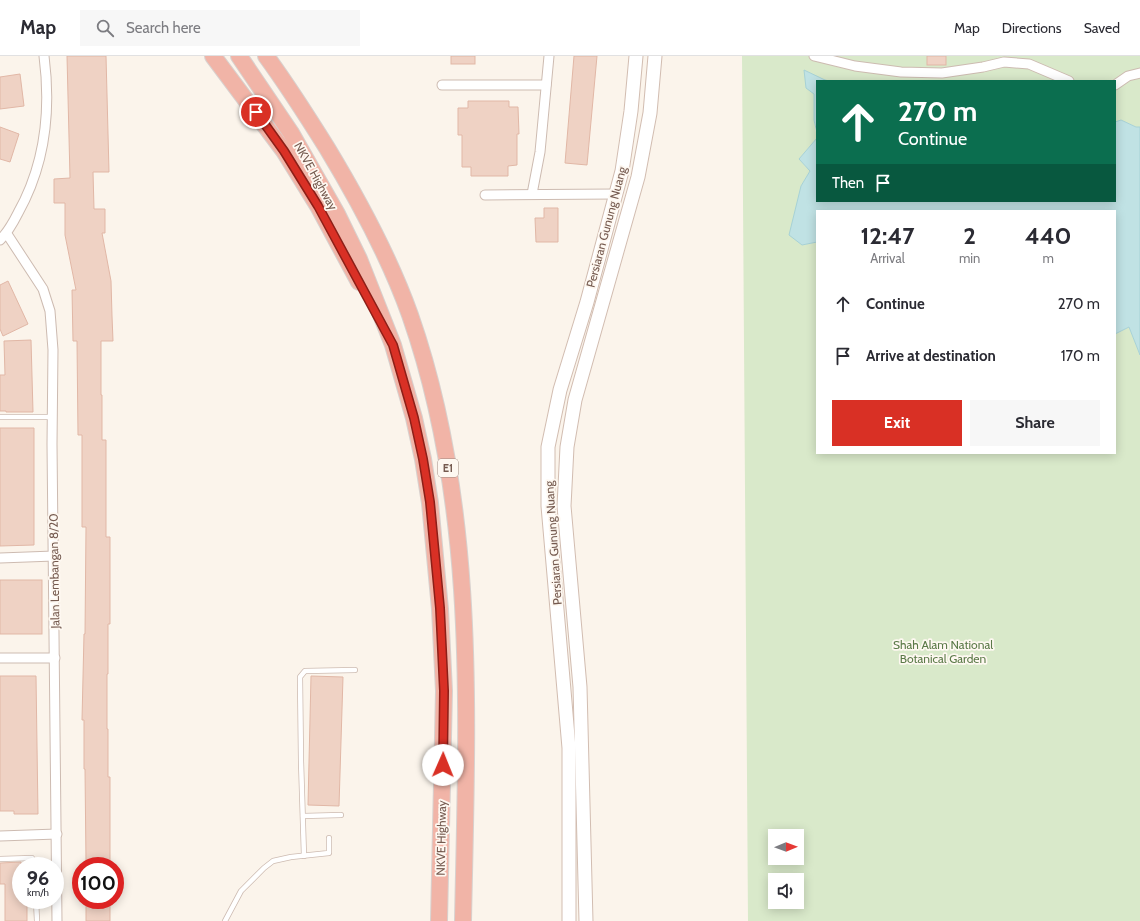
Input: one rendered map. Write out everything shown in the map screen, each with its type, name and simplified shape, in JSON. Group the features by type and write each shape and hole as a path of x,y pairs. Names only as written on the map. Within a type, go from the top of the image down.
{"highway":[{"path":"213,56 292,163 318,206 393,345"},
{"name":"NKVE Highway","path":"238,56 291,132 337,214 359,259 393,345 414,418 430,502 440,608 444,699 439,921"},
{"name":"NKVE Highway","path":"266,56 286,82 349,184 368,220 410,315 425,362 440,422 453,496 464,607 466,691 463,921"}],"street":[{"path":"0,240 7,234 26,199 37,172 43,147 46,107 44,56"},
{"path":"532,194 540,152 549,56"},
{"name":"Persiaran Gunung Nuang","path":"569,921 569,748 548,506 548,447 560,390 587,302 622,171 631,111 636,56"},
{"name":"Persiaran Gunung Nuang","path":"586,921 580,687 564,506 567,448 575,400 638,177 650,113 655,56"},
{"path":"814,56 855,66 901,72 942,73 983,67 1004,62 1029,64 1068,80"},
{"path":"1116,84 1128,76 1140,73"},
{"path":"442,86 546,85"},
{"path":"485,195 616,194"},
{"name":"Jalan Lembangan 8/20","path":"7,234 43,288 50,311 53,350 57,921"},
{"path":"0,558 54,556"},
{"path":"0,658 55,658"},
{"path":"0,836 57,834"}],"lane":[{"path":"0,417 53,417"},
{"path":"304,856 300,761 300,677 305,671 355,670"},
{"path":"302,816 341,815"},
{"path":"225,921 241,891 264,868 273,861 282,858 329,854 329,838"},
{"path":"0,859 12,859"},
{"path":"36,909 37,921"}],"green space":[{"name":"Shah Alam National Botanical Garden","path":"742,56 1140,56 1140,127 1136,127 1121,120 1116,122 1116,80 823,80 804,70 814,94 814,120 816,132 816,139 799,159 810,171 801,186 802,245 816,242 816,454 1116,454 1116,334 1129,327 1140,355 1140,921 748,921"}],"water":[{"path":"804,70 825,80 816,80 816,129 814,120 814,94 806,88"},
{"path":"1121,120 1136,127 1140,127 1140,355 1129,327 1116,334 1116,210 816,210 816,242 802,245 789,235 801,186 810,171 799,159 816,139 816,202 1116,202 1116,122"}],"building":[{"path":"67,56 106,56 109,172 93,172 94,209 105,209 105,233 102,233 111,281 113,341 101,341 102,440 106,440 106,537 110,537 110,624 108,624 107,729 108,777 110,777 110,857 86,857 84,720 82,720 85,634 86,527 82,527 82,435 78,435 77,341 73,341 72,290 76,290 65,235 65,203 54,203 54,179 70,178"},
{"path":"451,56 475,56 475,64 451,64"},
{"path":"574,56 597,56 587,165 565,163"},
{"path":"927,56 946,56 946,65 927,65"},
{"path":"20,74 24,106 0,109 0,77"},
{"path":"468,101 509,101 509,107 518,107 519,134 517,134 517,165 508,166 508,176 471,176 471,167 462,167 462,135 458,135 458,108 468,108"},
{"path":"0,127 19,134 10,162 0,159"},
{"path":"544,208 558,208 558,242 536,242 535,218 544,218"},
{"path":"8,281 28,324 3,336 0,329 0,285"},
{"path":"31,340 33,412 0,411 0,375 5,375 4,341"},
{"path":"0,428 34,428 34,545 0,546"},
{"path":"0,580 42,580 42,634 0,634"},
{"path":"0,676 36,676 38,814 14,814 14,811 0,811"},
{"path":"311,676 343,677 339,806 308,805"},
{"path":"12,862 12,909 27,909 27,921 5,921 5,884 0,884 0,863"},
{"path":"86,909 110,909 110,921 86,921"}],"route":[{"path":"256,112 284,151 318,206 393,345 414,418 430,502 436,558 444,691 443,765"}]}
